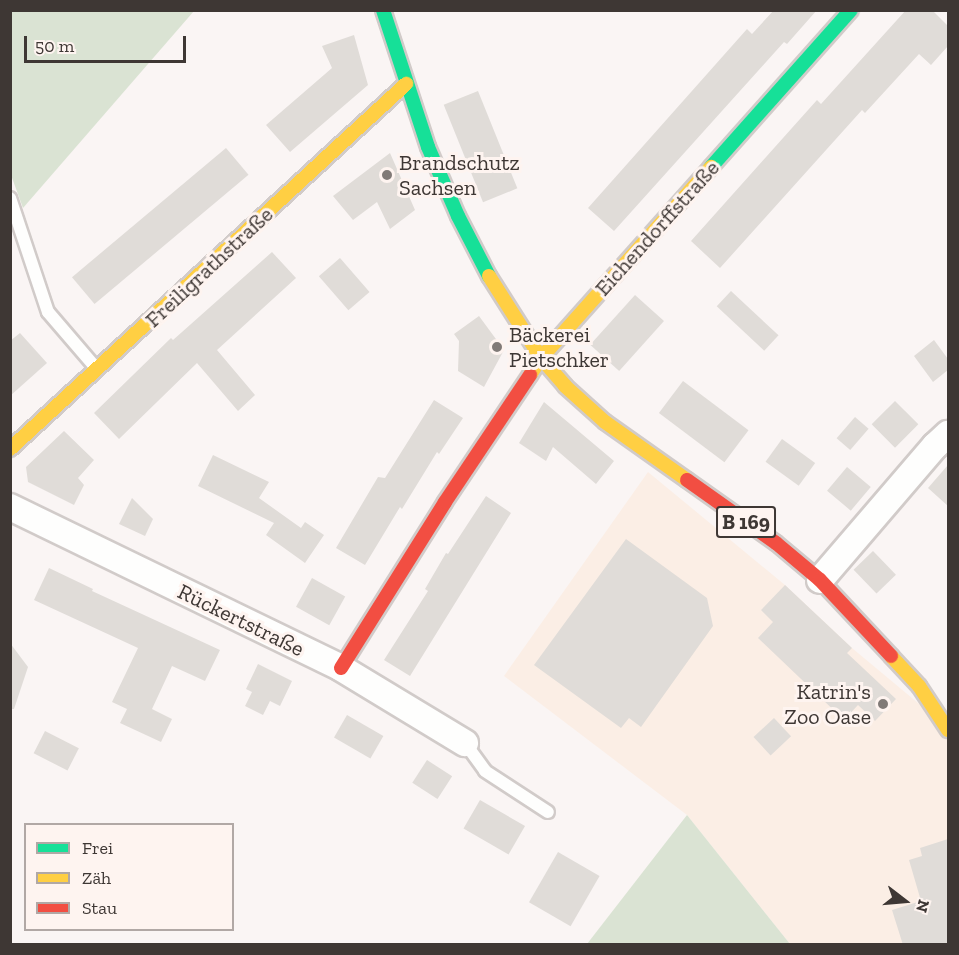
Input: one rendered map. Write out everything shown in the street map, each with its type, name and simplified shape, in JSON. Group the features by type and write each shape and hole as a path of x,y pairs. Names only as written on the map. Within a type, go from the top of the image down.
{"street":[{"name":"B 169","path":"383,10 428,147 476,254 521,331 542,358 565,386 605,422 776,543 820,580 918,686 948,730"},
{"name":"Eichendorffstraße","path":"341,668 445,502 542,358 851,10"},
{"name":"Freiligrathstraße","path":"10,449 406,84"},
{"path":"820,580 935,446 948,434"},
{"name":"Rückertstraße","path":"10,507 341,668 465,743"}],"lane":[{"path":"10,198 48,312 98,369"},
{"path":"465,743 485,771 548,812"}],"shaded area":[{"path":"648,472 785,585 852,648 948,728 948,944 790,944 687,815 504,676"}],"green space":[{"path":"11,10 194,11 23,208 11,175"},
{"path":"687,815 790,944 587,944"}],"building":[{"path":"774,10 817,10 787,44 784,42 614,231 588,208 747,29 752,34"},
{"path":"906,10 932,10 948,26 948,46 931,65 919,54 865,113 862,110 720,268 691,241 817,100 821,104"},
{"path":"354,35 368,85 290,152 266,125 332,68 322,46"},
{"path":"478,91 517,188 483,202 444,105"},
{"path":"226,148 248,175 95,304 72,277"},
{"path":"390,153 415,210 390,229 377,202 353,220 333,196"},
{"path":"272,252 296,278 217,350 255,395 238,411 197,363 119,439 94,413 171,338 173,340"},
{"path":"340,258 370,292 348,310 319,276"},
{"path":"731,291 779,335 764,351 717,306"},
{"path":"635,295 664,321 619,371 590,345"},
{"path":"479,316 504,350 484,387 458,371 459,341 454,334"},
{"path":"20,333 47,363 10,396 10,341"},
{"path":"934,340 948,359 948,370 933,382 914,356"},
{"path":"683,381 748,430 724,462 659,413"},
{"path":"434,400 463,418 439,454 437,452 402,509 400,507 365,565 336,548 378,477 385,478"},
{"path":"895,401 918,424 895,448 872,424"},
{"path":"544,402 614,461 596,484 553,447 546,461 519,443"},
{"path":"855,417 869,429 850,450 837,438"},
{"path":"64,431 94,460 78,478 84,485 74,505 28,482 26,467"},
{"path":"782,439 815,463 799,486 766,462"},
{"path":"213,455 269,482 259,498 301,528 305,522 324,535 305,563 266,535 274,523 198,486"},
{"path":"948,465 948,506 928,488"},
{"path":"847,467 871,487 851,511 827,491"},
{"path":"486,496 511,513 410,676 384,660 428,591 425,589 446,553 448,554"},
{"path":"132,498 153,519 145,536 119,524"},
{"path":"626,539 707,598 713,626 641,727 629,718 621,728 534,665"},
{"path":"873,551 896,575 877,593 854,570"},
{"path":"49,568 93,589 92,591 220,650 205,681 172,666 152,709 172,719 161,742 120,723 127,709 112,702 138,648 34,600"},
{"path":"312,578 345,596 329,625 296,607"},
{"path":"785,585 852,648 847,653 896,699 875,721 858,705 844,720 758,638 773,622 761,610"},
{"path":"10,643 28,667 14,709 10,709"},
{"path":"258,664 292,681 280,706 270,701 263,715 245,706 252,692 246,689"},
{"path":"347,715 383,736 370,759 334,738"},
{"path":"774,718 791,736 771,755 754,737"},
{"path":"45,731 79,748 68,771 34,753"},
{"path":"427,760 452,776 437,799 412,783"},
{"path":"480,800 525,826 509,855 464,829"},
{"path":"948,839 948,945 903,945 892,910 921,901 909,860 922,856 920,848"},
{"path":"558,852 600,876 571,926 529,902"}],"traffic: fast":[{"path":"383,10 428,147 458,216 489,276"},
{"path":"711,167 851,10"}],"traffic: slow":[{"path":"10,449 406,84"},
{"path":"530,375 541,358 711,167"},
{"path":"489,276 541,358 565,386 605,422 687,480"},
{"path":"891,656 919,686 948,730"}],"traffic: jam":[{"path":"341,668 445,502 530,375"},
{"path":"687,480 776,543 820,580 891,656"}],"place":[{"name":"Brandschutz Sachsen","path":"387,175"},
{"name":"Bäckerei Pietschker","path":"497,347"},
{"name":"Katrin's Zoo Oase","path":"883,704"}]}
